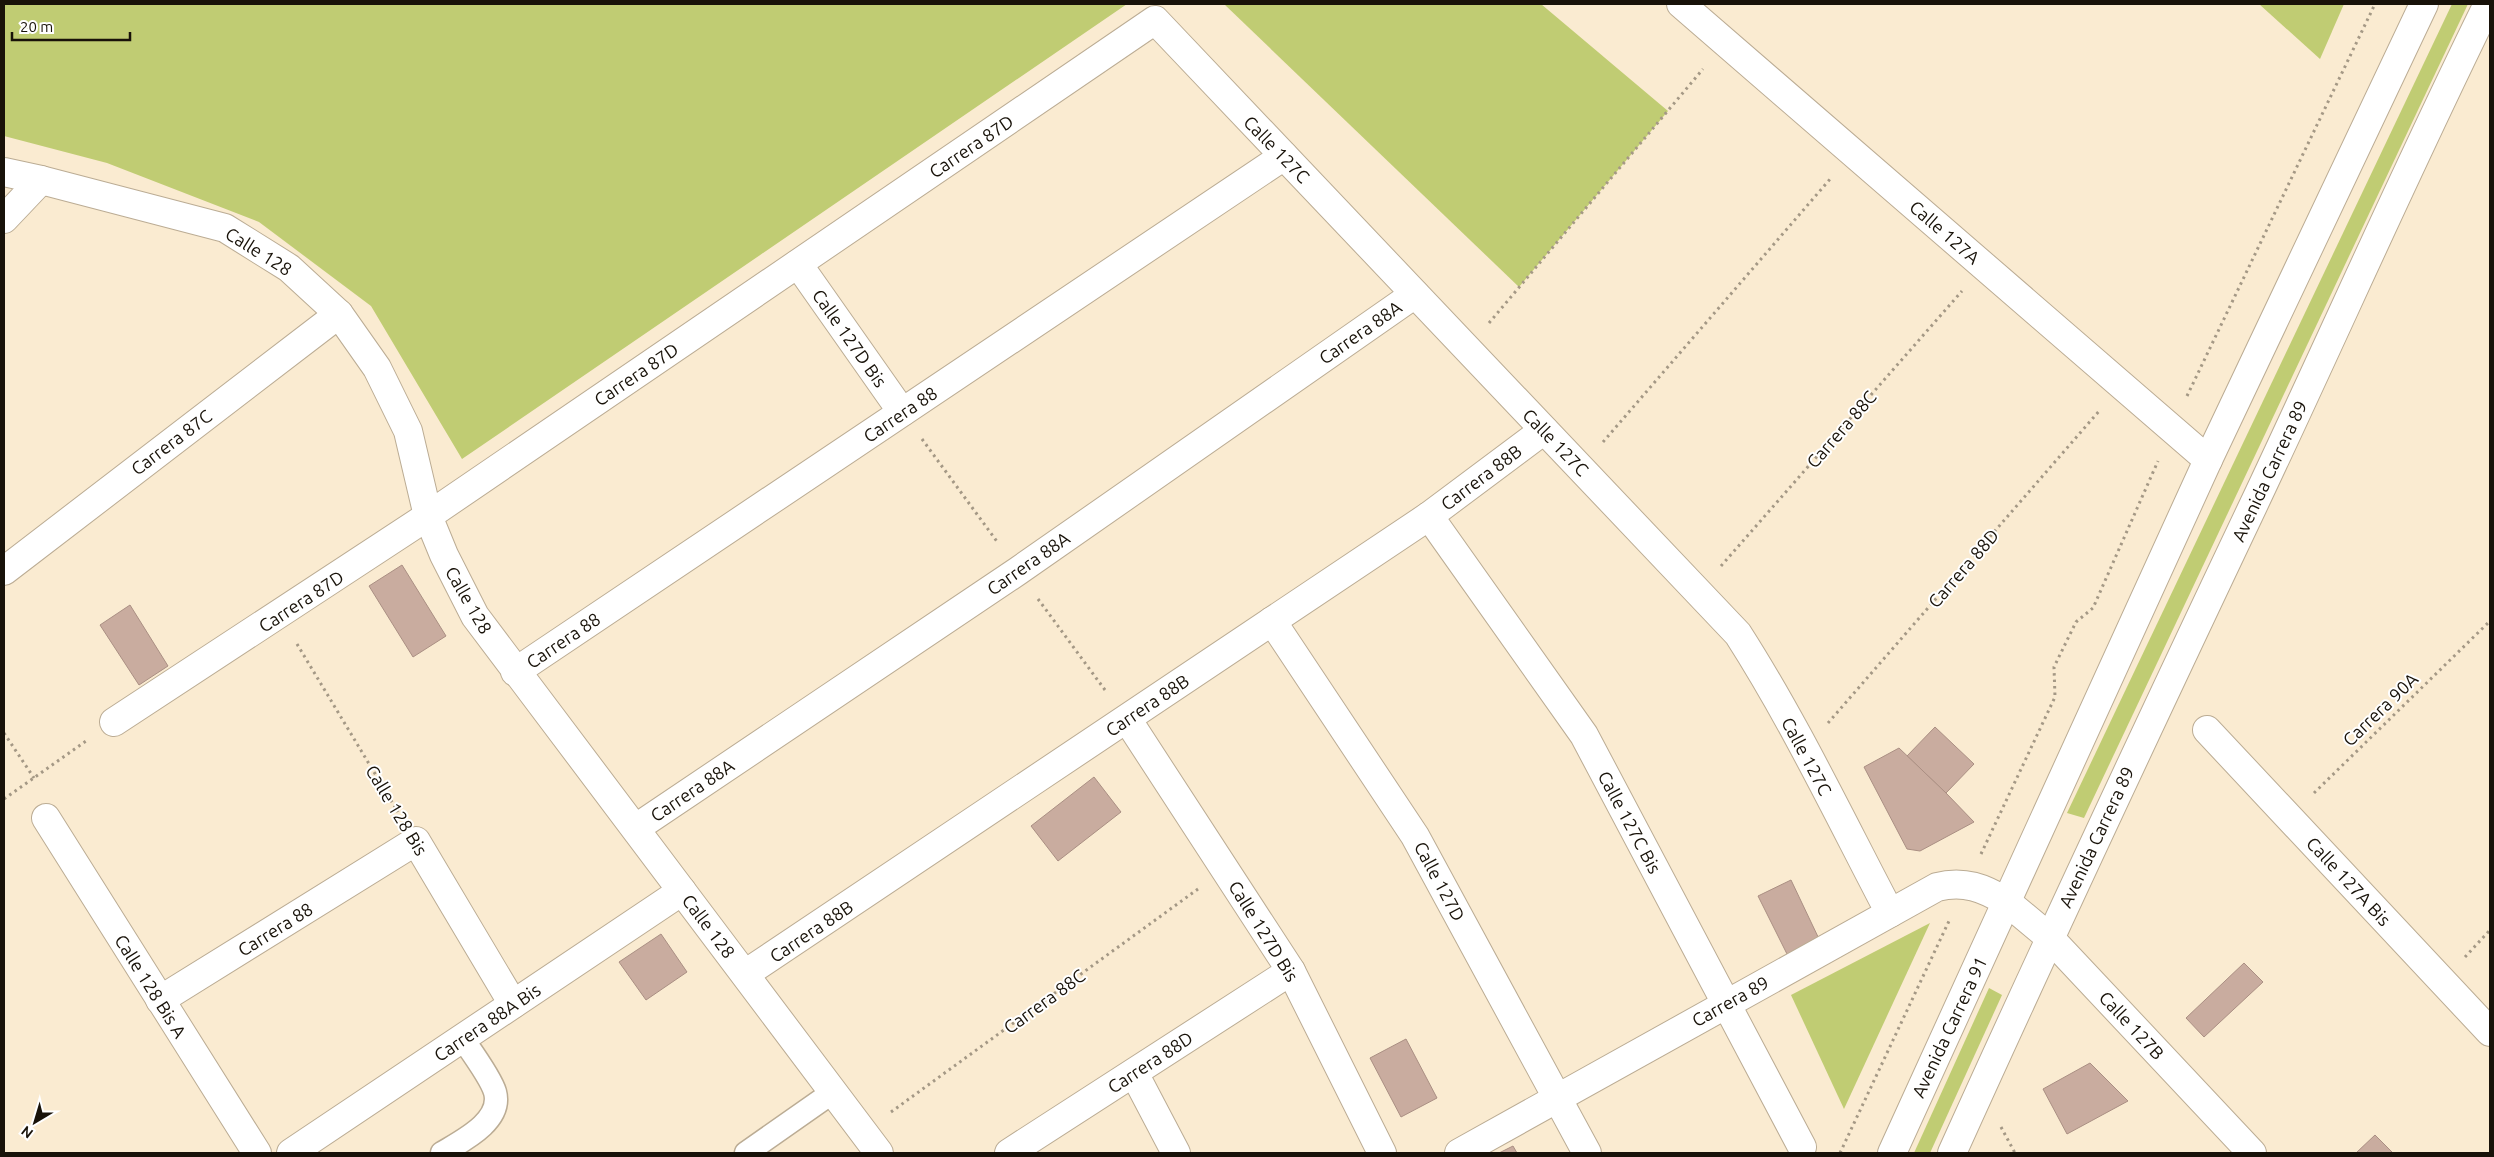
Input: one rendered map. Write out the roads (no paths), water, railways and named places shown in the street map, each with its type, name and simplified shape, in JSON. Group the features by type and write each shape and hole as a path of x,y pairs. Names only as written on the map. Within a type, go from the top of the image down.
{"street":[{"name":"Calle 127A","path":"1681,4 2208,460"},
{"path":"2007,902 2208,460 2424,4"},
{"name":"Avenida Carrera 89","path":"2049,937 2257,497 2432,116 2488,4"},
{"name":"Calle 127C","path":"1155,20 1738,634 1757,664 1804,750 1890,913"},
{"name":"Carrera 87D","path":"114,722 280,615 428,516 1155,20"},
{"name":"Carrera 88","path":"515,672 1284,156"},
{"name":"Calle 128","path":"4,172 225,228 289,268 339,314 377,368 408,431 428,516 444,555 475,616 515,672 636,828 880,1153"},
{"path":"4,219 41,180"},
{"name":"Calle 127D Bis","path":"798,264 902,412"},
{"name":"Carrera 88A","path":"636,828 1018,571 1415,294"},
{"name":"Carrera 87C","path":"4,571 339,314"},
{"name":"Carrera 88B","path":"746,974 1429,516 1544,430"},
{"name":"Calle 127C Bis","path":"1429,516 1584,735 1802,1147"},
{"name":"Calle 127D","path":"1272,621 1415,836 1587,1153"},
{"name":"Calle 127D Bis","path":"1127,719 1291,971 1382,1153"},
{"name":"Calle 127A Bis","path":"2207,730 2490,1032"},
{"name":"Calle 128 Bis A","path":"46,818 257,1153"},
{"name":"Carrera 88","path":"160,1000 416,841"},
{"name":"Calle 128 Bis","path":"416,841 514,1004"},
{"name":"Carrera 89","path":"1459,1153 1937,887 1951,883 1967,884 1986,889 2007,902"},
{"name":"Carrera 88A Bis","path":"291,1153 682,890"},
{"name":"Calle 127B","path":"2007,902 2049,937 2252,1153"},
{"name":"Avenida Carrera 91","path":"1892,1153 2007,902"},
{"path":"1952,1153 2049,937"},
{"name":"Carrera 88D","path":"1009,1153 1291,971"},
{"path":"1134,1073 1176,1153"}],"lane":[{"path":"442,1153 467,1138 489,1119 496,1106 495,1092 462,1038"},
{"path":"746,1153 833,1092"}]}
